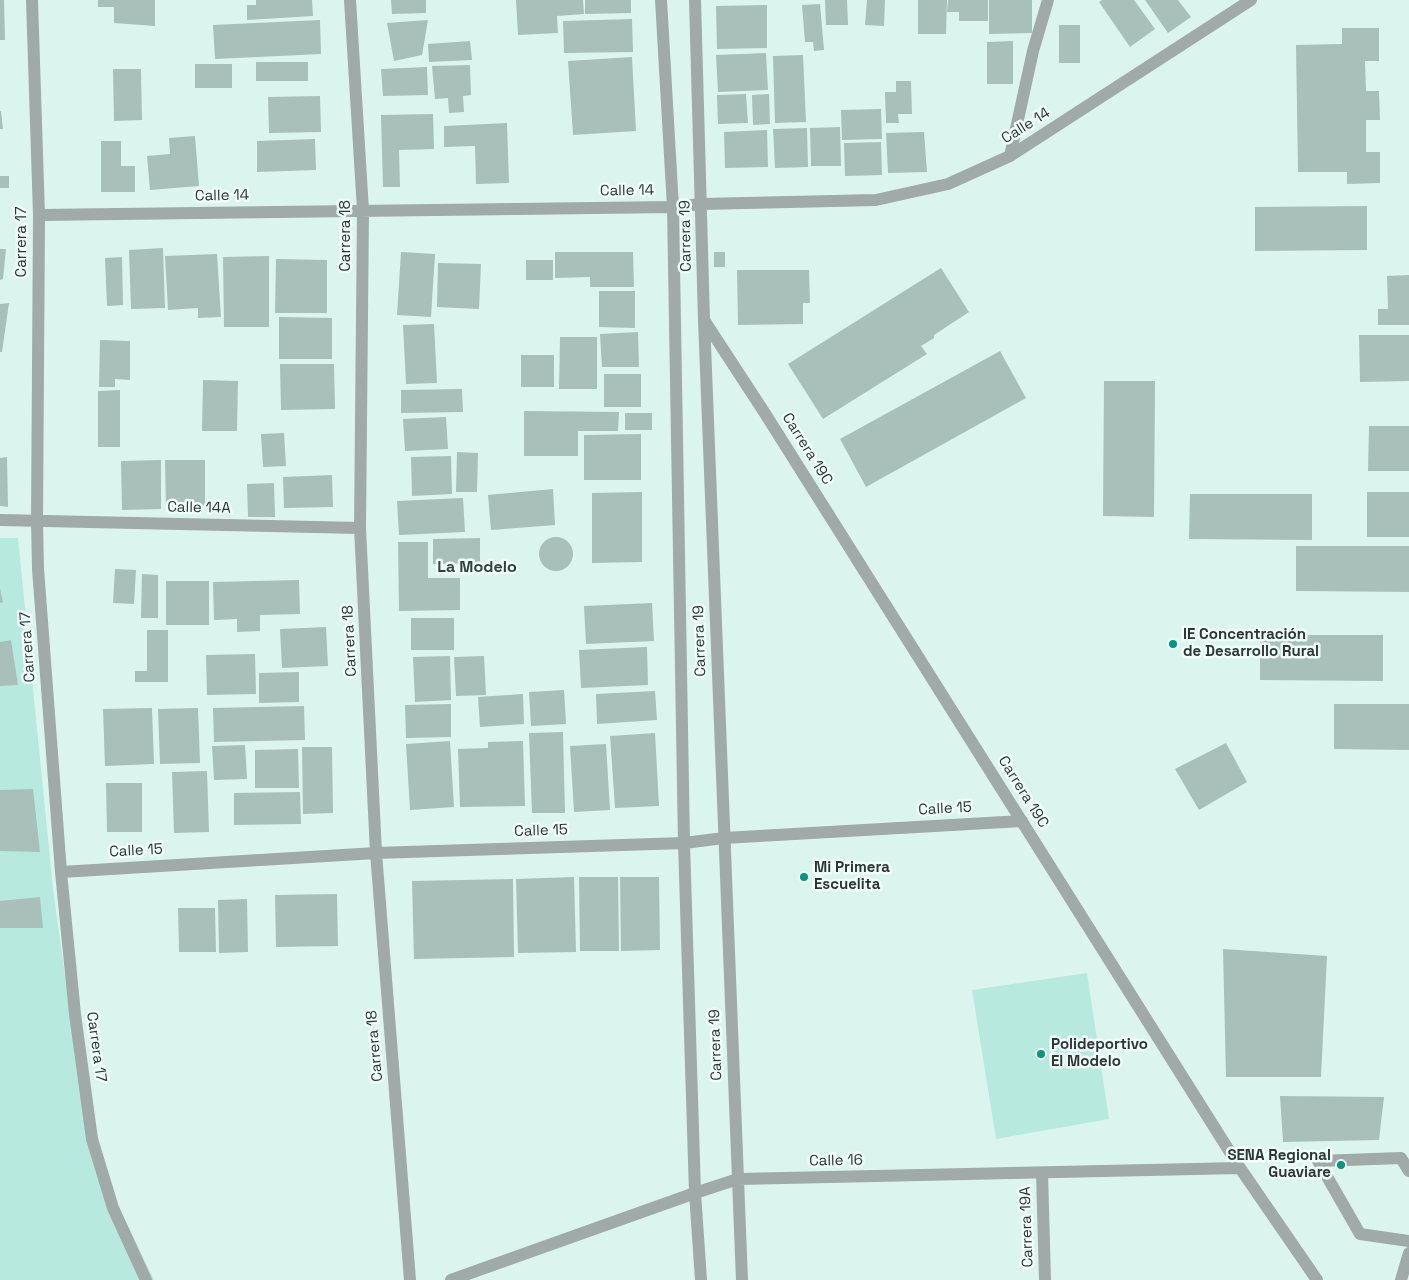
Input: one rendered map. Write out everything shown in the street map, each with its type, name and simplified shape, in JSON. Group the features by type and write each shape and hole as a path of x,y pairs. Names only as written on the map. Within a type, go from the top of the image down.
{"street":[{"name":"Carrera 17","path":"32,0 39,215 38,568 61,872 75,1014 92,1139 113,1208 146,1280"},
{"name":"Carrera 18","path":"350,0 363,210 360,528 376,853 410,1280"},
{"name":"Carrera 19","path":"661,0 673,207 684,843 695,1193 701,1280"},
{"name":"Carrera 19","path":"695,0 704,320 742,1280"},
{"path":"1010,156 1033,51 1048,0"},
{"name":"Calle 14","path":"39,215 673,207 702,204 876,200 948,184 1010,156 1251,0"},
{"name":"Carrera 19C","path":"704,320 766,415 1240,1168 1317,1280"},
{"name":"Calle 14A","path":"0,520 360,528"},
{"name":"Calle 15","path":"61,872 376,853 684,843 724,838 1022,821"},
{"path":"1409,1171 1401,1158 1318,1161 1360,1234 1409,1241"},
{"name":"Calle 16","path":"451,1280 738,1179 1240,1168"},
{"name":"Carrera 19A","path":"1042,1173 1046,1280"},
{"path":"1401,1280 1409,1253"}],"green space":[{"path":"0,538 18,538 53,889 88,1143 154,1280 0,1280"},
{"name":"Polideportivo El Modelo","path":"1087,973 1109,1119 996,1139 972,990"}],"building":[{"path":"0,0 4,0 5,40 0,40"},
{"path":"98,0 155,0 155,26 114,23 114,7 98,7"},
{"path":"256,0 312,0 313,16 247,20 247,5 256,5"},
{"path":"391,0 426,0 426,13 392,14"},
{"path":"516,0 583,0 584,14 557,16 558,33 518,35"},
{"path":"585,0 631,0 631,13 585,14"},
{"path":"825,0 847,0 848,25 826,25"},
{"path":"867,0 885,0 884,26 865,25"},
{"path":"918,0 947,0 946,34 918,34"},
{"path":"948,0 988,0 988,21 959,21 959,12 947,12"},
{"path":"989,0 1032,0 1032,33 989,34"},
{"path":"1102,0 1134,0 1155,29 1130,47 1099,2"},
{"path":"1145,0 1178,0 1191,17 1168,33"},
{"path":"820,4 824,50 814,51 813,42 805,42 802,5"},
{"path":"767,5 767,48 717,49 716,6"},
{"path":"632,19 633,52 564,53 563,21"},
{"path":"320,20 321,54 215,59 213,25"},
{"path":"428,20 422,55 394,61 387,23"},
{"path":"1059,25 1080,25 1080,63 1059,63"},
{"path":"1342,28 1379,28 1379,61 1365,61 1366,91 1379,91 1380,120 1366,120 1366,152 1380,152 1380,183 1347,184 1347,172 1298,172 1296,45 1342,44"},
{"path":"470,41 472,60 429,62 428,44"},
{"path":"1013,41 1013,84 987,84 987,42"},
{"path":"766,53 768,90 718,92 716,55"},
{"path":"803,55 806,122 775,123 773,56"},
{"path":"632,57 636,131 573,135 568,61"},
{"path":"256,62 308,62 308,81 256,81"},
{"path":"195,64 232,64 232,88 195,88"},
{"path":"470,65 471,95 463,96 464,112 449,113 448,98 435,99 432,66"},
{"path":"427,67 428,95 383,96 381,69"},
{"path":"113,69 141,69 142,120 114,121"},
{"path":"896,81 911,81 912,114 898,114 899,123 886,123 885,92 896,92"},
{"path":"746,94 748,123 718,124 717,95"},
{"path":"769,94 770,124 753,125 752,95"},
{"path":"320,96 321,132 269,133 268,97"},
{"path":"881,109 882,139 842,140 841,110"},
{"path":"1,111 3,129 0,129"},
{"path":"433,114 434,149 399,150 400,187 383,187 381,115"},
{"path":"507,123 509,183 476,184 475,146 444,147 444,126"},
{"path":"840,127 841,166 811,166 810,128"},
{"path":"807,128 808,167 775,168 773,129"},
{"path":"767,130 768,167 725,168 724,132"},
{"path":"924,132 927,172 888,173 886,133"},
{"path":"195,136 199,186 150,190 147,156 170,154 169,138"},
{"path":"315,139 316,170 257,172 257,141"},
{"path":"101,141 121,141 121,166 135,166 135,192 101,192"},
{"path":"881,142 882,175 845,176 844,143"},
{"path":"0,176 9,176 9,188 0,188"},
{"path":"1367,206 1367,250 1255,251 1255,207"},
{"path":"163,248 165,308 131,309 129,250"},
{"path":"0,249 6,249 3,279 0,280"},
{"path":"401,252 435,254 431,317 397,315"},
{"path":"555,252 633,252 634,287 590,287 590,277 555,278"},
{"path":"714,252 725,252 725,267 714,267"},
{"path":"217,254 221,317 198,318 198,308 168,310 165,256"},
{"path":"269,256 269,327 224,327 223,257"},
{"path":"122,257 123,305 107,306 105,258"},
{"path":"276,259 327,260 327,313 275,313"},
{"path":"526,260 553,260 553,280 526,280"},
{"path":"438,263 481,264 479,309 437,307"},
{"path":"941,268 969,312 921,346 927,354 823,419 788,364"},
{"path":"737,270 809,270 810,303 803,303 803,324 738,325"},
{"path":"1409,275 1409,325 1378,325 1378,309 1388,309 1387,276"},
{"path":"599,291 635,291 635,328 599,327"},
{"path":"9,303 2,352 0,352 0,304"},
{"path":"279,317 332,318 332,359 279,359"},
{"path":"434,324 437,383 406,384 403,325"},
{"path":"638,332 639,367 602,367 600,334"},
{"path":"1359,335 1409,335 1409,381 1360,382"},
{"path":"560,337 597,337 597,389 559,389"},
{"path":"100,340 130,341 130,380 115,379 115,387 99,387"},
{"path":"1000,351 1026,398 866,487 840,439"},
{"path":"521,355 554,355 554,387 521,387"},
{"path":"280,364 334,364 335,409 281,410"},
{"path":"604,374 641,374 641,407 604,407"},
{"path":"203,380 238,381 237,431 202,431"},
{"path":"1104,381 1155,381 1154,517 1103,516"},
{"path":"462,389 463,412 401,413 401,390"},
{"path":"120,390 120,447 98,447 98,391"},
{"path":"524,411 619,412 618,431 578,431 578,456 524,456"},
{"path":"625,413 652,413 652,430 625,430"},
{"path":"446,417 448,449 405,451 403,419"},
{"path":"1369,426 1409,426 1409,471 1368,471"},
{"path":"284,433 286,466 263,467 261,434"},
{"path":"641,434 641,480 584,480 584,435"},
{"path":"457,452 478,453 477,492 456,492"},
{"path":"451,456 452,494 412,496 411,457"},
{"path":"7,457 8,507 0,506 0,458"},
{"path":"161,460 161,509 122,510 121,461"},
{"path":"165,460 205,460 205,508 166,509"},
{"path":"332,475 333,507 284,508 283,477"},
{"path":"274,483 275,517 248,517 247,484"},
{"path":"553,489 555,525 491,530 488,495"},
{"path":"642,492 642,562 592,563 592,493"},
{"path":"1367,492 1409,492 1409,537 1367,537"},
{"path":"1190,494 1312,494 1312,540 1189,539"},
{"path":"463,498 465,532 399,535 397,501"},
{"path":"556,537 563,538 568,542 572,547 572,561 568,566 563,570 556,571 549,570 544,566 540,561 539,554 540,547 544,542 549,538"},
{"path":"480,538 480,563 433,564 433,539"},
{"path":"398,542 428,542 428,578 460,578 460,610 399,611"},
{"path":"1296,546 1409,546 1409,592 1296,591"},
{"path":"115,569 136,570 134,604 113,603"},
{"path":"142,574 158,575 158,618 141,618"},
{"path":"299,580 300,614 260,615 260,631 237,632 237,619 214,620 213,582"},
{"path":"166,581 209,581 209,625 166,625"},
{"path":"0,588 3,602 0,603"},
{"path":"652,603 654,641 586,644 584,606"},
{"path":"411,618 454,618 454,650 411,650"},
{"path":"326,627 328,666 282,668 280,629"},
{"path":"147,630 168,630 168,682 135,682 135,671 147,671"},
{"path":"1260,635 1383,635 1383,681 1260,680"},
{"path":"11,640 18,685 0,686 0,642"},
{"path":"647,647 648,685 581,688 579,650"},
{"path":"255,654 256,694 207,695 206,655"},
{"path":"450,656 451,700 415,702 413,657"},
{"path":"484,656 486,695 456,696 454,657"},
{"path":"299,672 299,702 259,703 259,673"},
{"path":"564,690 566,724 531,726 529,692"},
{"path":"655,691 657,720 597,724 596,694"},
{"path":"523,694 524,724 480,727 478,697"},
{"path":"451,704 451,737 406,738 405,705"},
{"path":"1334,704 1409,704 1409,750 1334,749"},
{"path":"304,706 305,740 214,742 213,708"},
{"path":"152,708 154,764 105,766 103,709"},
{"path":"198,708 200,763 160,764 158,709"},
{"path":"563,732 565,813 532,813 529,733"},
{"path":"655,733 659,806 615,808 610,736"},
{"path":"450,741 454,807 410,810 406,744"},
{"path":"523,741 525,806 460,807 458,749 488,748 488,742"},
{"path":"1226,743 1247,782 1199,810 1175,769"},
{"path":"606,744 610,810 574,812 570,746"},
{"path":"245,745 247,779 214,780 212,746"},
{"path":"302,747 332,747 333,813 303,814"},
{"path":"298,749 299,788 255,788 255,750"},
{"path":"207,771 209,832 174,833 172,772"},
{"path":"106,783 142,783 142,832 107,832"},
{"path":"33,789 40,852 0,851 0,790"},
{"path":"300,792 301,824 234,825 234,793"},
{"path":"574,877 576,952 518,953 516,879"},
{"path":"579,877 618,877 619,951 580,951"},
{"path":"620,877 659,877 660,950 621,951"},
{"path":"513,879 514,957 414,959 412,881"},
{"path":"337,894 338,946 276,947 275,895"},
{"path":"40,897 43,928 0,928 0,901"},
{"path":"247,899 248,952 219,953 218,900"},
{"path":"178,908 215,908 216,952 179,952"},
{"path":"1223,949 1327,956 1321,1077 1226,1077"},
{"path":"1280,1096 1384,1097 1379,1140 1283,1142"}],"place":[{"name":"IE Concentración de Desarrollo Rural","path":"1173,644"},
{"name":"Mi Primera Escuelita","path":"804,877"},
{"name":"Polideportivo El Modelo","path":"1041,1054"},
{"name":"SENA Regional Guaviare","path":"1341,1165"}],"district":[{"name":"La Modelo","path":"477,568"}]}
